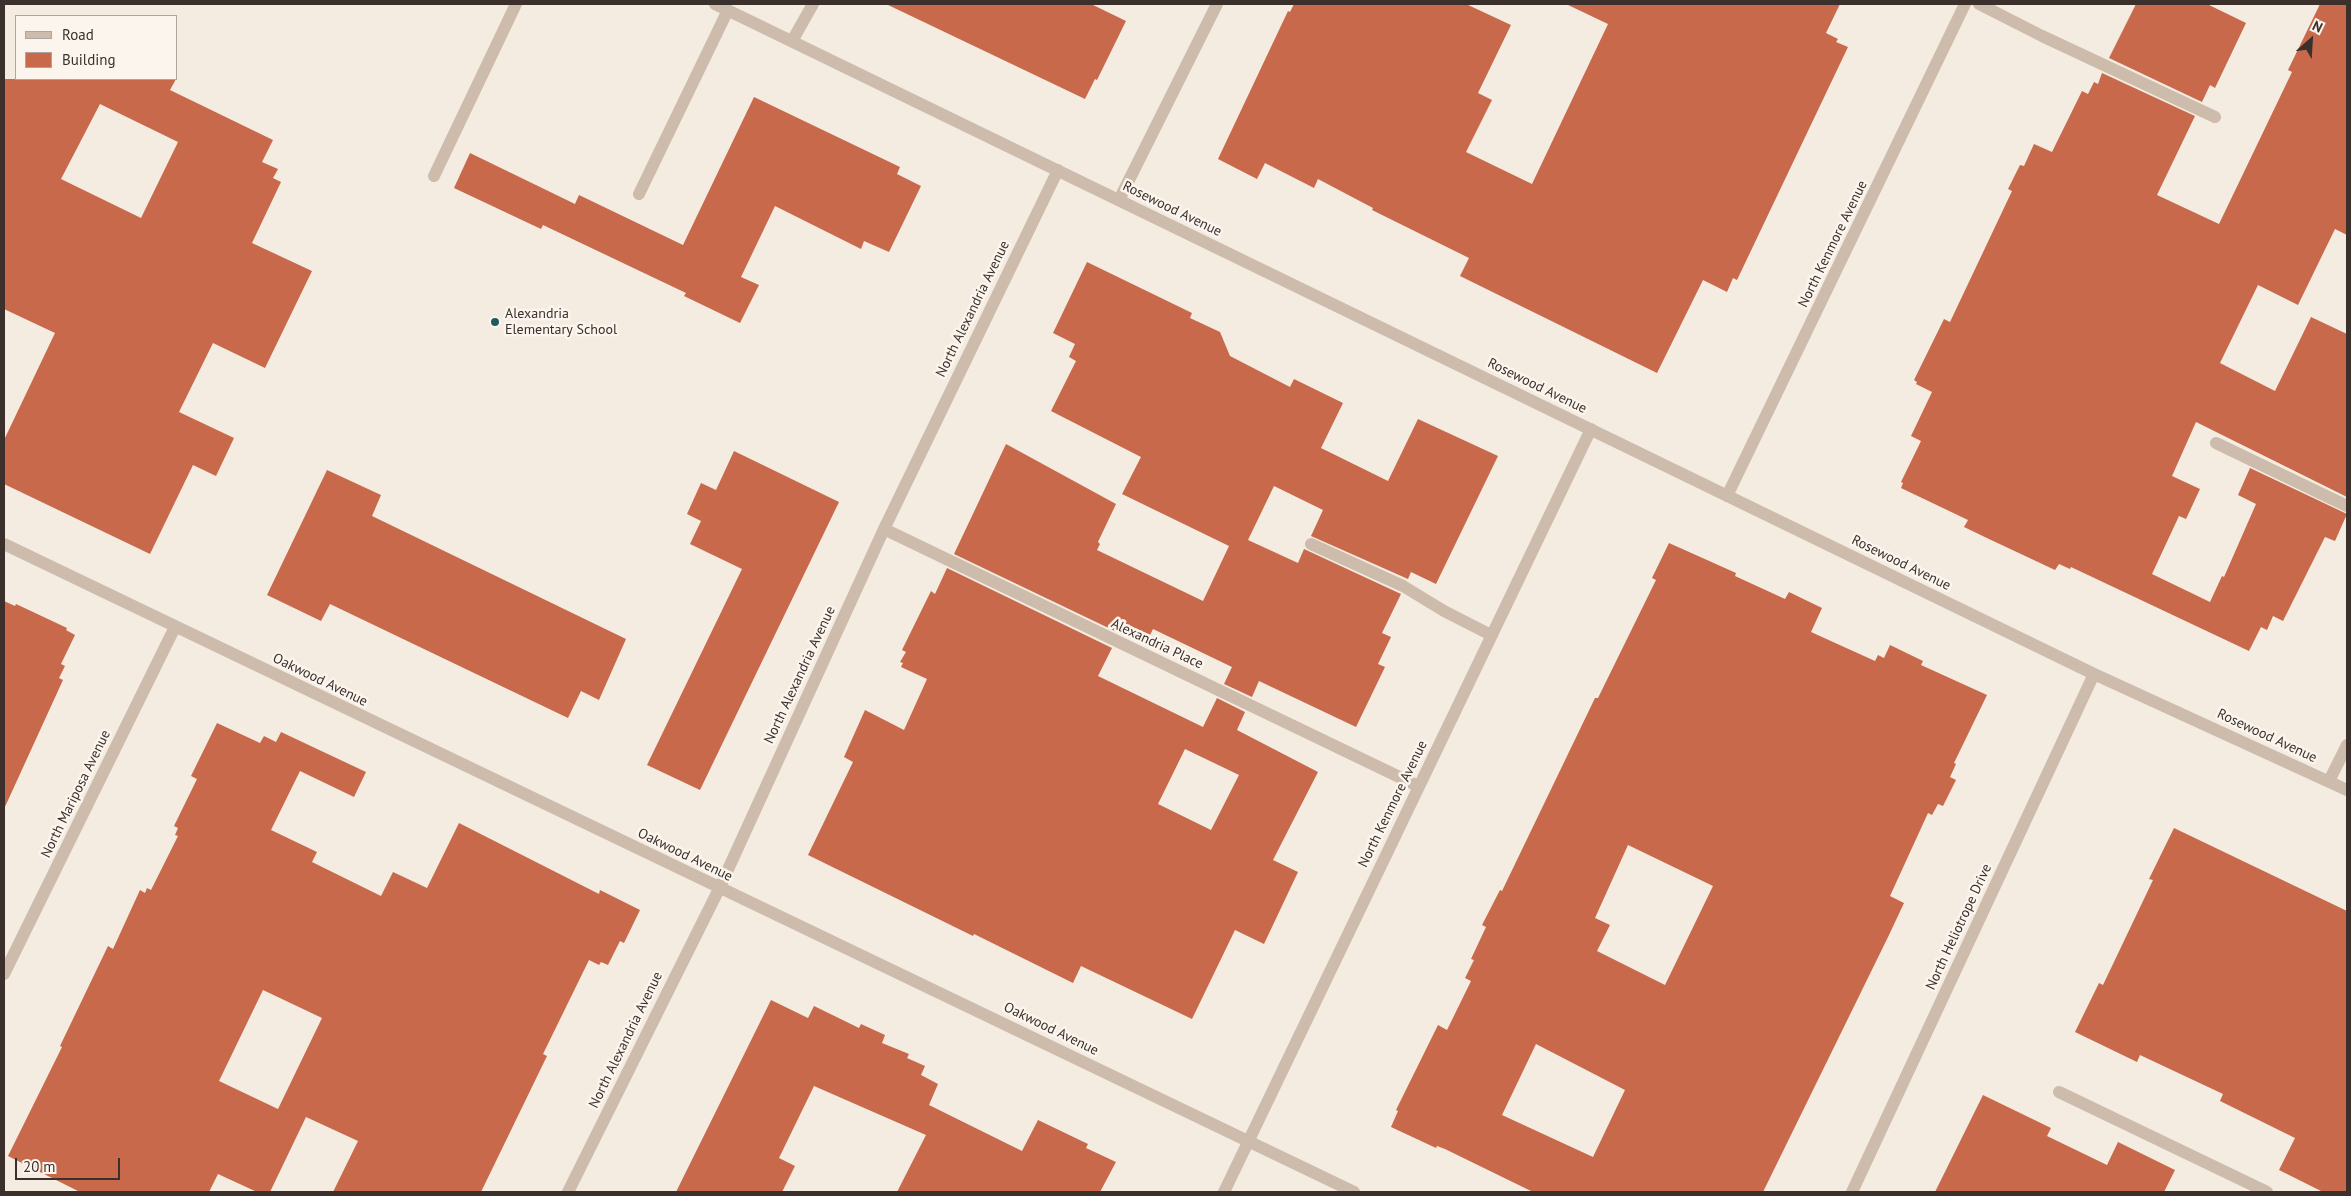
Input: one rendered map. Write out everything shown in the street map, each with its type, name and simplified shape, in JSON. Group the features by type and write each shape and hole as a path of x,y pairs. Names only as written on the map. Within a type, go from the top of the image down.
{"street":[{"path":"434,176 516,4"},
{"name":"Rosewood Avenue","path":"715,4 2094,674 2347,790"},
{"path":"792,41 813,4"},
{"path":"1119,200 1217,4"},
{"name":"North Kenmore Avenue","path":"1727,496 1965,4"},
{"path":"1979,4 2042,36 2215,117"},
{"path":"639,194 728,10"},
{"name":"North Alexandria Avenue","path":"568,1192 718,889 884,529 1058,170"},
{"name":"North Kenmore Avenue","path":"1224,1192 1591,429"},
{"path":"2216,443 2347,506"},
{"name":"Alexandria Place","path":"884,529 1418,786"},
{"name":"Oakwood Avenue","path":"4,544 718,889 754,903 1354,1192"},
{"path":"1311,544 1403,586 1444,611 1491,635"},
{"name":"North Mariposa Avenue","path":"4,974 176,627"},
{"name":"North Heliotrope Drive","path":"1852,1192 2094,674"},
{"path":"2329,781 2347,745"},
{"path":"2059,1092 2267,1192"}],"building":[{"path":"886,4 1091,4 1126,21 1097,80 1095,79 1085,99"},
{"path":"1294,4 1466,4 1511,25 1478,93 1492,100 1466,152 1532,184 1608,24 1566,4 1840,4 1826,33 1838,39 1836,42 1848,47 1737,280 1733,278 1727,292 1703,280 1657,373 1460,276 1469,258 1372,210 1373,208 1318,179 1314,188 1265,163 1257,179 1218,159 1288,11 1290,12"},
{"path":"2136,4 2207,4 2246,23 2215,88 2210,85 2202,102 2109,58"},
{"path":"2320,4 2347,4 2347,235 2335,229 2298,305 2258,285 2220,363 2275,391 2311,317 2347,334 2347,497 2196,422 2172,476 2200,489 2186,519 2179,516 2152,574 2210,602 2222,576 2224,577 2256,504 2238,495 2250,468 2347,514 2335,541 2325,537 2283,621 2273,616 2267,630 2261,627 2249,651 2071,567 2070,569 2059,564 2055,570 1964,527 1968,520 1901,488 1903,483 1901,482 1921,441 1911,436 1932,392 1916,384 1917,382 1914,380 1944,319 1950,322 2012,191 2008,189 2020,165 2024,166 2034,144 2052,152 2082,91 2088,94 2094,82 2098,84 2102,73 2195,116 2157,195 2219,224 2292,72 2288,70"},
{"path":"4,79 175,80 170,90 273,140 262,162 278,169 273,178 281,182 252,243 312,271 265,368 213,343 179,412 234,438 216,476 193,465 150,554 4,484 4,440 55,333 4,309","holes":["100,104 178,142 141,218 61,179"]},
{"path":"754,97 900,167 897,174 921,186 889,252 864,241 861,249 775,206 741,277 759,285 740,323 684,296 686,293 543,225 541,229 454,188 470,153 575,204 579,195 683,245"},
{"path":"1087,262 1192,313 1190,318 1220,332 1230,356 1290,387 1294,379 1343,403 1321,448 1388,481 1418,419 1498,456 1436,584 1411,572 1408,579 1311,536 1323,510 1274,486 1248,540 1298,563 1304,549 1401,594 1382,633 1391,637 1378,664 1385,667 1356,727 1259,681 1252,697 1224,684 1232,667 1153,629 1150,635 1124,623 1119,633 954,554 1006,444 1116,504 1098,542 1100,544 1097,550 1203,601 1229,546 1122,494 1141,457 1051,411 1076,361 1069,357 1075,344 1053,333"},
{"path":"734,451 839,502 700,790 647,765 742,569 690,544 701,521 687,514 701,483 716,490"},
{"path":"327,470 381,495 372,516 626,639 599,700 581,691 568,718 330,604 321,621 267,595"},
{"path":"1669,543 1736,573 1735,576 1785,599 1789,592 1822,608 1811,632 1875,661 1878,655 1884,658 1890,645 1923,661 1921,665 1987,695 1954,763 1956,764 1950,777 1956,780 1943,806 1938,804 1932,815 1928,813 1890,896 1904,903 1763,1192 1533,1192 1445,1149 1437,1146 1436,1148 1391,1127 1398,1111 1396,1110 1438,1025 1447,1030 1471,981 1465,978 1474,960 1471,959 1486,927 1482,925 1500,890 1502,891 1595,698 1598,698 1656,580 1652,578","holes":["1628,845 1713,886 1665,985 1597,951 1610,925 1595,918","1536,1044 1625,1090 1593,1157 1502,1115"]},
{"path":"947,568 1112,648 1098,676 1203,727 1217,698 1245,712 1237,730 1318,772 1273,860 1298,872 1264,944 1235,930 1192,1019 1081,966 1073,983 808,855 853,762 844,757 865,710 904,730 927,679 901,667 903,663 900,662 906,652 902,650 931,591 935,594","holes":["1185,749 1239,775 1211,830 1158,804"]},
{"path":"4,601 15,606 16,604 67,628 66,630 75,635 61,664 65,666 59,678 63,680 4,809"},
{"path":"217,723 260,743 264,736 276,742 281,732 366,772 354,797 300,771 271,830 317,852 312,862 381,896 393,872 427,888 459,823 599,894 600,890 640,910 624,943 620,941 608,965 601,962 599,965 589,960 543,1054 547,1056 481,1192 333,1192 358,1141 306,1117 270,1192 257,1192 218,1174 209,1192 80,1192 8,1156 62,1047 60,1046 108,946 113,949 140,890 145,893 147,888 151,890 178,836 175,835 178,828 174,826 197,779 191,776","holes":["263,990 322,1018 278,1109 219,1081"]},
{"path":"2174,828 2347,911 2347,1192 2323,1192 2279,1170 2295,1138 2220,1101 2223,1094 2140,1055 2137,1062 2075,1032 2099,983 2103,985 2153,880 2149,879"},
{"path":"771,1000 808,1018 814,1006 859,1028 861,1024 885,1035 882,1043 909,1054 907,1058 925,1066 921,1075 938,1084 929,1105 1022,1151 1038,1120 1088,1144 1086,1148 1116,1162 1100,1192 897,1192 926,1135 814,1086 779,1158 795,1166 782,1192 676,1192"},
{"path":"1983,1095 2051,1128 2047,1136 2107,1165 2118,1142 2175,1170 2164,1192 1935,1192"}],"place":[{"name":"Alexandria Elementary School","path":"495,322"}]}
